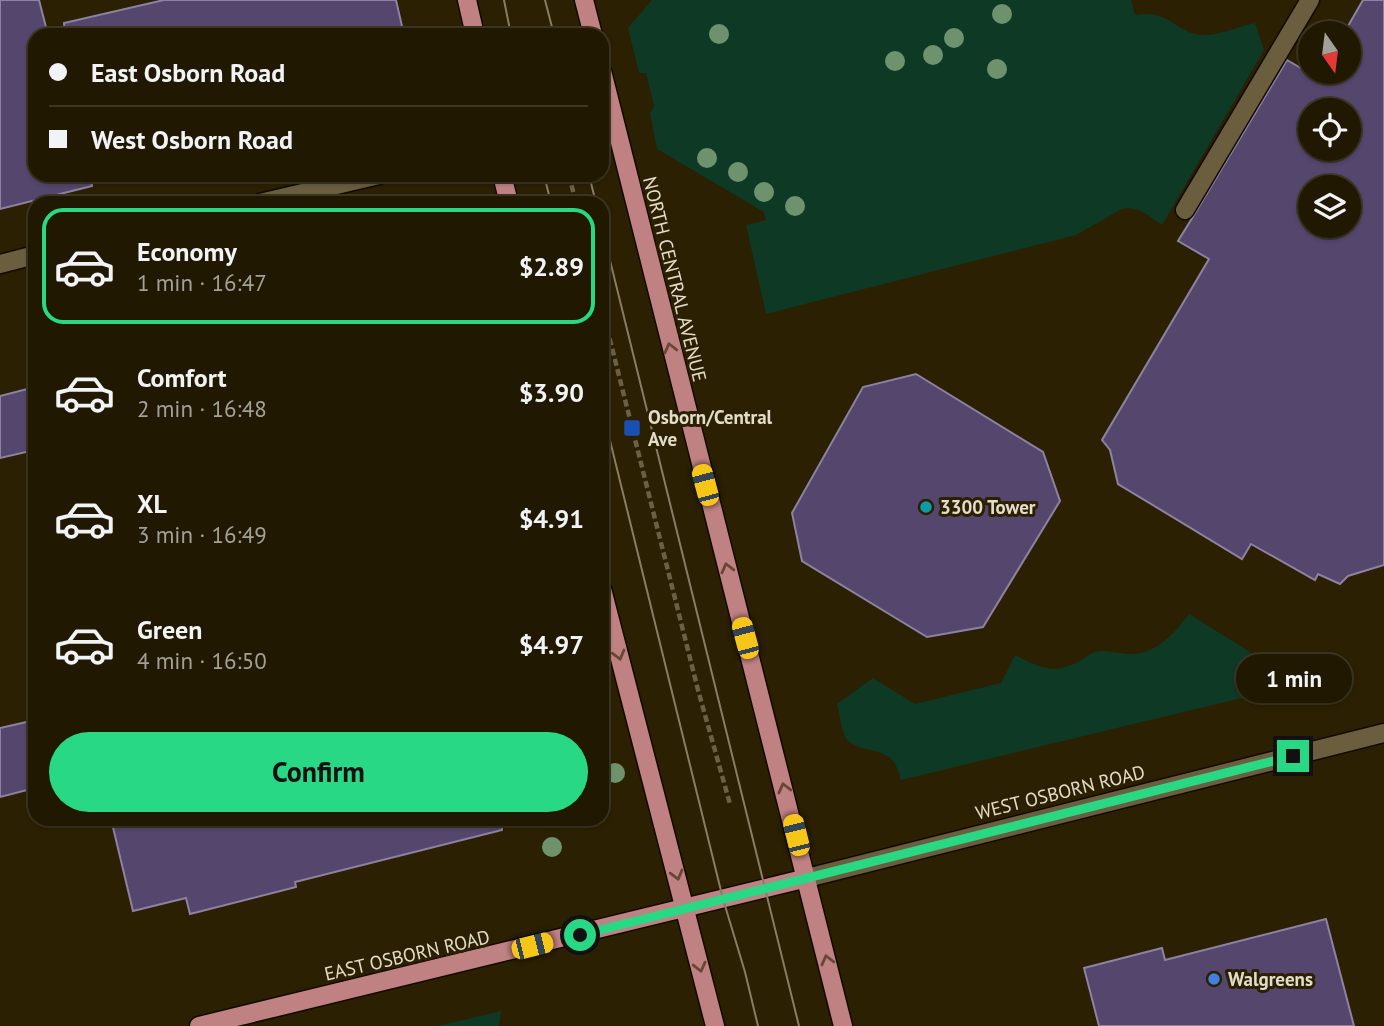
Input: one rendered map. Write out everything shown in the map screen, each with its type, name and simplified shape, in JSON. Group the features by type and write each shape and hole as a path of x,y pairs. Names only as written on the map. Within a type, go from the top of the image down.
{"main road":[{"path":"467,0 473,28"},
{"path":"584,0 591,28"},
{"name":"NORTH CENTRAL AVENUE","path":"609,99 843,1026"},
{"path":"609,616 715,1026"},
{"name":"WEST OSBORN ROAD","path":"747,892 807,878"},
{"name":"EAST OSBORN ROAD","path":"199,1026 747,892"}],"street":[{"path":"1185,210 1310,0"},
{"path":"290,196 349,182"},
{"path":"0,264 28,258"},
{"name":"WEST OSBORN ROAD","path":"807,878 1384,733"}],"path":[{"path":"609,336 698,690 730,804"}],"green space":[{"path":"652,0 1131,0 1135,15 1156,15 1184,30 1201,35 1220,33 1255,23 1264,50 1162,225 1138,210 1122,209 1076,235 766,314 746,225 766,220 764,212 657,149 650,113 654,106 646,73 639,73 628,28"},
{"path":"1189,614 1263,660 1271,691 901,780 896,765 889,757 853,744 844,733 837,704 873,678 915,704 1001,683 1015,655 1037,666 1052,669 1068,667 1099,651 1138,654 1163,642"},
{"path":"501,1011 499,1026 438,1026"}],"building":[{"path":"0,0 39,0 46,28 28,28 28,182 91,182 92,186 52,196 28,196 28,202 0,209"},
{"path":"164,0 396,0 402,28 64,28 64,23"},
{"path":"1363,0 1384,0 1384,565 1348,576 1340,584 1318,574 1315,580 1251,544 1242,559 1118,484 1110,450 1102,440 1209,259 1178,241 1287,60 1298,66 1298,84 1362,84 1362,21 1351,21"},
{"name":"3300 Tower","path":"916,374 1043,452 1060,501 983,627 927,637 802,561 792,513 863,387"},
{"path":"28,389 28,452 0,458 0,396"},
{"path":"28,722 28,790 0,797 0,728"},
{"path":"113,826 502,826 502,830 295,882 296,887 190,914 186,898 133,911"},
{"name":"Walgreens","path":"1326,919 1354,1026 1099,1026 1084,968 1162,948 1165,960"}],"tram line":[{"path":"504,0 510,28"},
{"path":"545,0 552,28"},
{"path":"546,182 549,196"},
{"path":"591,182 594,196"},
{"path":"609,256 799,1026"},
{"path":"609,436 723,899 758,1026"}],"place":[{"name":"Osborn/Central Ave","path":"632,428"},
{"name":"3300 Tower","path":"926,507"},
{"name":"Walgreens","path":"1214,979"}],"route":[{"path":"580,935 1293,756"}]}
